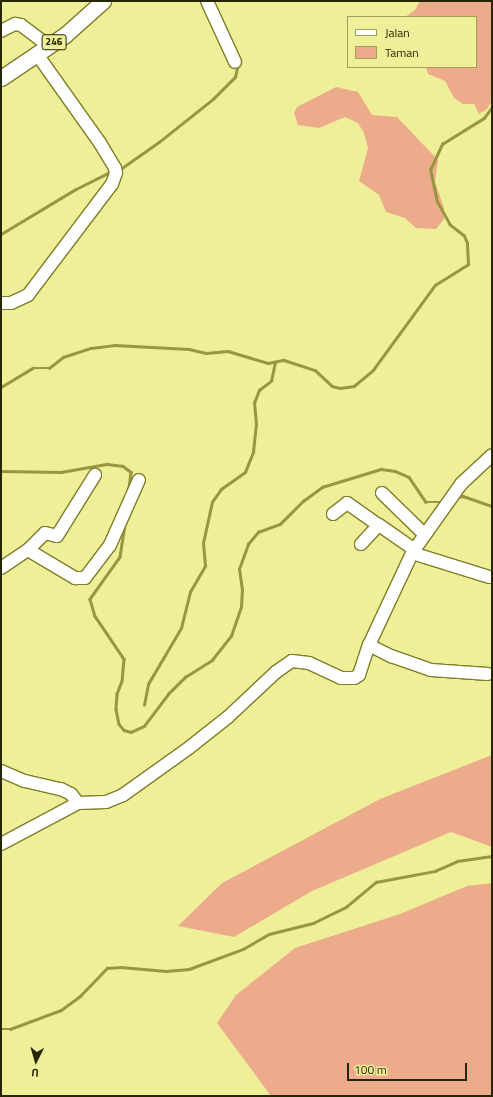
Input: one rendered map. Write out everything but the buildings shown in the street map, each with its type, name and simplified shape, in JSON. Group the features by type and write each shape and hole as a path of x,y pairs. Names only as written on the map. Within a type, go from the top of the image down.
{"main road":[{"name":"246","path":"2,75 65,34 103,1"}],"street":[{"path":"207,1 235,62"},
{"path":"1,31 15,24 20,25 42,49 115,168 116,173 112,184 28,295 11,302 1,303"},
{"path":"1,844 78,803 106,802 123,795 228,717 276,672 292,661 309,663 334,676 354,678 359,675 370,645 413,552 461,484 492,455"},
{"path":"1,568 28,550 45,533 56,536 60,532 89,481 95,475"},
{"path":"28,550 75,578 86,578 110,545 139,480"},
{"path":"382,493 426,535"},
{"path":"333,514 347,503 413,552 488,577"},
{"path":"361,544 379,526"},
{"path":"370,645 391,656 431,670 488,674"},
{"path":"1,771 25,781 61,789 71,794 78,803"}],"green space":[{"path":"420,1 492,1 492,101 487,109 479,114 474,104 463,104 454,98 445,81 428,74 426,68 477,68 477,16 406,16 415,10"},
{"path":"336,87 358,92 372,115 397,117 438,160 435,182 444,208 444,219 436,229 416,228 405,218 386,212 379,195 359,181 368,148 364,133 358,123 345,117 319,128 298,125 294,113 297,107"},
{"path":"492,755 492,847 451,832 312,891 234,937 178,926 222,883 380,799"},
{"path":"492,883 492,1096 271,1096 217,1023 236,995 295,948 400,914 467,886"}],"waterway":[{"path":"119,170 159,142 213,99 235,77 238,64"},
{"path":"1,387 33,368 49,368 63,357 91,348 114,345 189,349 206,353 228,351 268,363 284,360 315,370 332,386 340,388 354,386 373,370 435,285 468,264 467,243 464,236 450,225 437,202 430,170 442,144 484,118 492,107"},
{"path":"1,234 76,189 112,171"},
{"path":"144,705 148,684 181,628 190,592 205,566 203,543 212,502 221,489 245,472 253,452 256,425 254,403 259,390 271,381 275,362"},
{"path":"1,471 61,472 107,464 123,466 131,472 129,489"},
{"path":"125,525 120,557 90,599 95,616 124,659 122,681 117,694 116,709 119,724 124,730 131,732 144,726 168,694 185,677 212,660 231,636 241,607 242,590 239,569 248,544 258,532 280,524 303,501 322,487 381,469 395,471 409,477 426,502 442,502"},
{"path":"456,497 463,496 492,506"},
{"path":"1,1029 10,1029 61,1010 80,996 107,968 121,967 166,971 189,969 243,949 269,934 313,923 346,907 376,882 435,871 457,861 492,856"}]}
